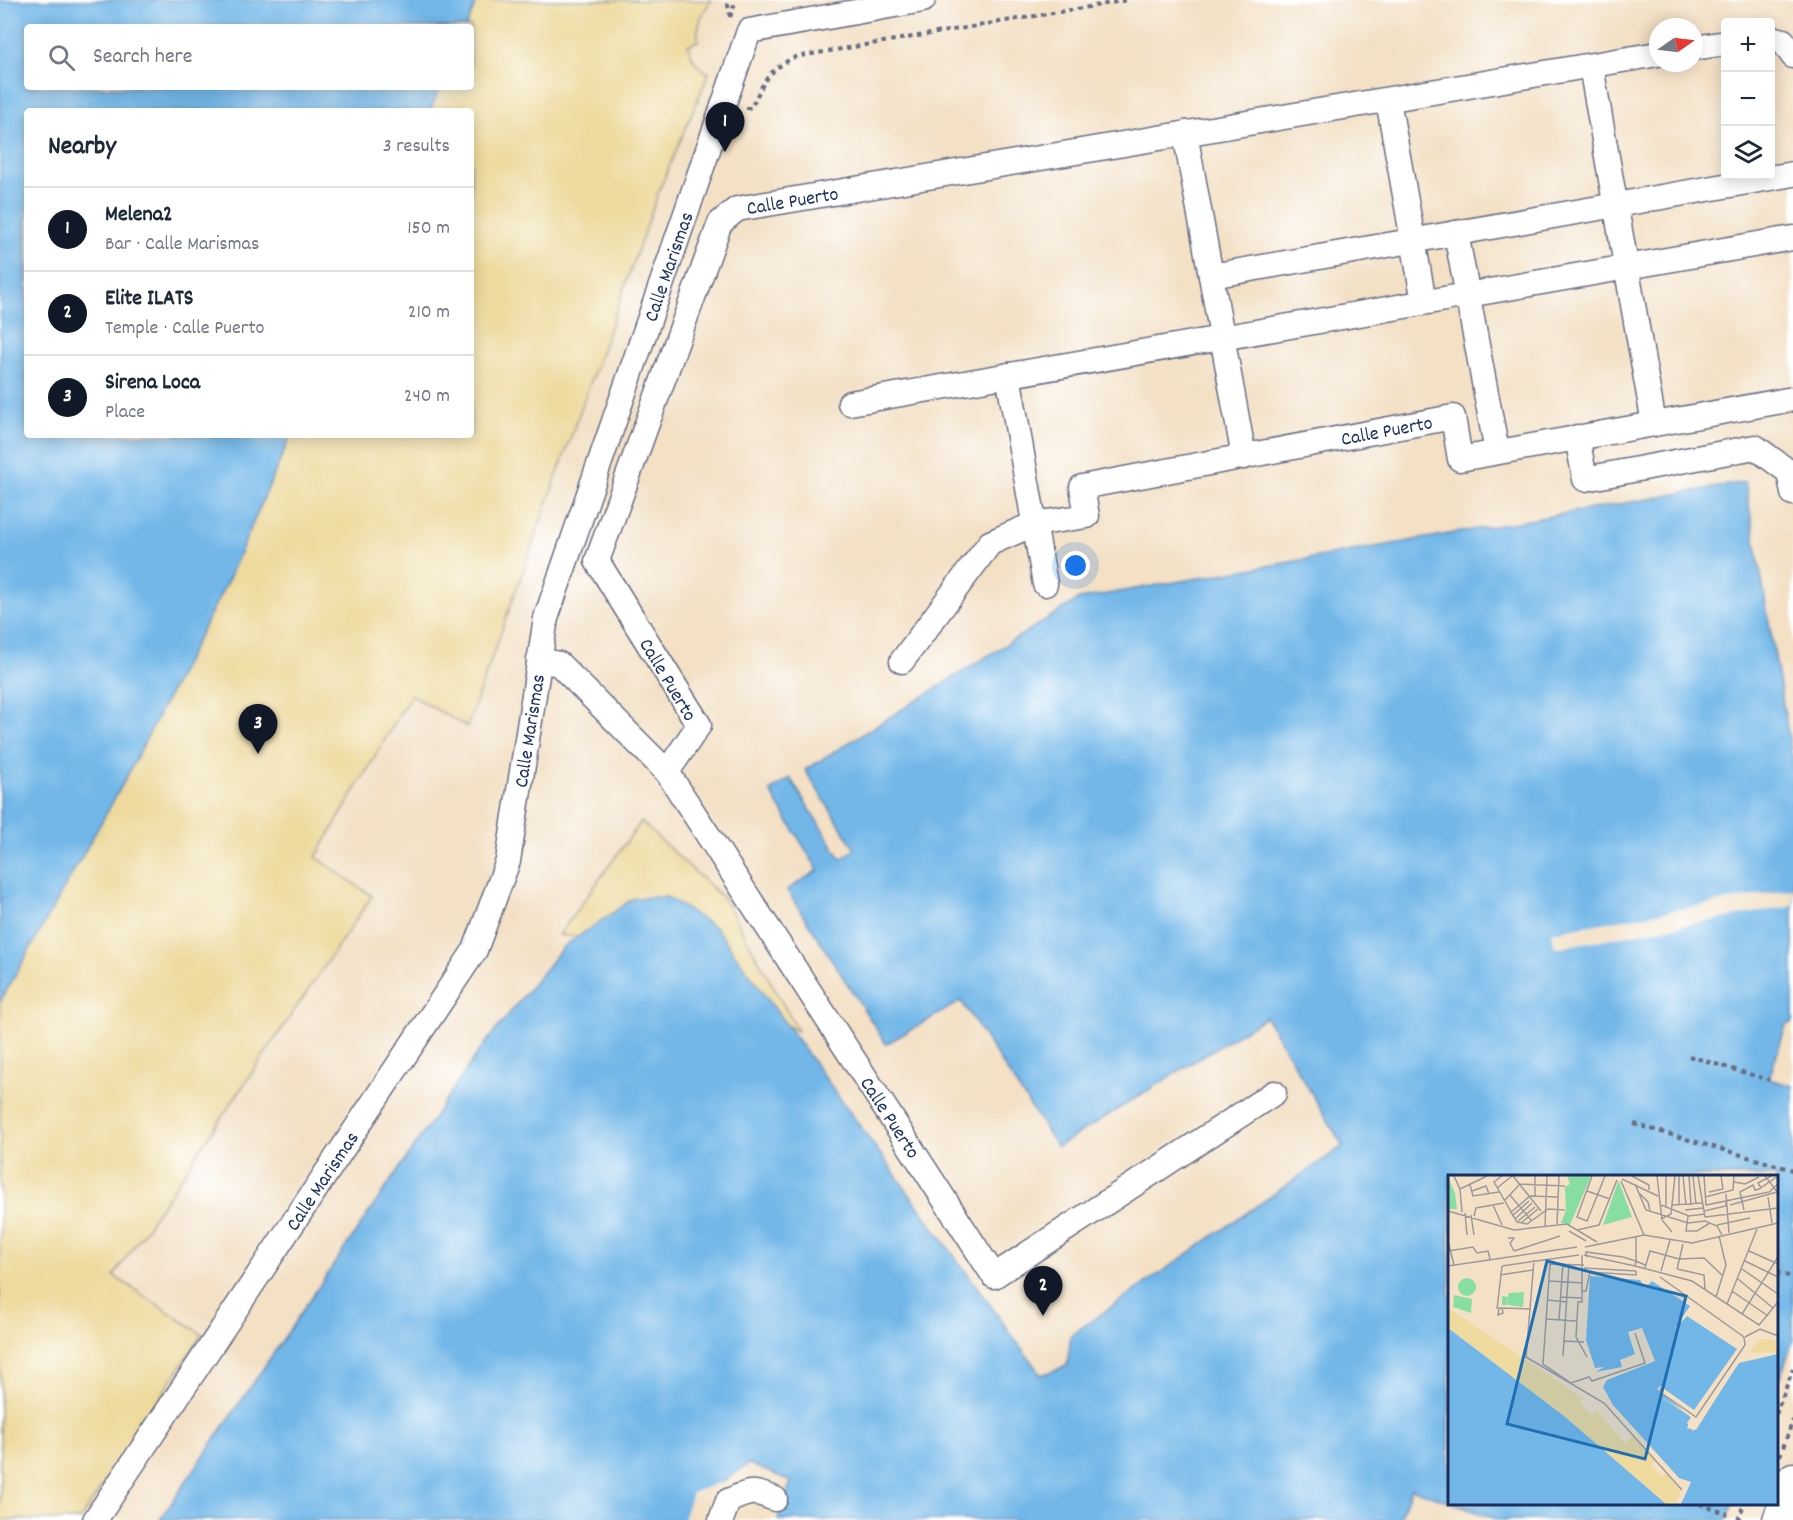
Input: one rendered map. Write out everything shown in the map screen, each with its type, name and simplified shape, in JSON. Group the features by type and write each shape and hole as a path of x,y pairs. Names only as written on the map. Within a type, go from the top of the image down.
{"street":[{"name":"Calle Marismas","path":"95,1520 475,950 508,861 546,618 749,31 923,0"},
{"path":"1775,39 1784,41 1793,56"},
{"path":"1703,47 1721,44"},
{"name":"Calle Puerto","path":"1274,1093 994,1276 667,772 699,725 597,561 720,223 737,208 1649,56"},
{"path":"1591,66 1654,424"},
{"path":"1388,100 1424,303"},
{"path":"1185,133 1244,457"},
{"path":"1211,276 1793,174"},
{"path":"1456,233 1497,452"},
{"path":"850,403 1793,238"},
{"path":"1008,375 1045,584"},
{"name":"Calle Puerto","path":"902,661 990,543 1034,524 1087,516 1082,487 1453,417 1460,459 1793,399"},
{"path":"1577,437 1584,479 1755,447 1789,472 1793,493"},
{"path":"539,660 559,664 667,772"},
{"path":"1778,1520 1793,1478"},
{"path":"721,1520 728,1501 744,1494 756,1491 775,1499"}],"path":[{"path":"730,0 728,5 730,17 736,0"},
{"path":"721,111 751,108 766,78 777,66 795,57 1129,0"},
{"path":"1689,1056 1769,1080"},
{"path":"1634,1124 1793,1170"},
{"path":"1778,1273 1793,1277"},
{"path":"1778,1409 1793,1369"},
{"path":"1778,1461 1793,1420"},
{"path":"1705,1505 1728,1515"},
{"path":"1738,1520 1743,1505"}],"sand":[{"path":"477,0 712,0 701,19 698,41 688,45 695,62 709,73 659,191 467,727 411,695 316,857 372,896 114,1276 202,1334 80,1520 0,1520 0,1002 125,780 230,576 290,438 474,438 474,108 431,108 439,90 474,90 474,24 467,24"},
{"path":"641,822 725,900 798,1031 612,940 559,935"}],"water":[{"path":"0,0 477,0 467,24 24,24 24,90 439,90 431,108 24,108 24,438 290,438 230,576 125,780 0,1002"},
{"path":"1745,482 1793,762 1793,1022 1786,1025 1769,1079 1793,1086 1793,1341 1778,1383 1778,1175 1448,1175 1448,1502 1411,1488 1400,1519 1402,1520 778,1520 791,1481 749,1464 704,1494 694,1520 160,1520 479,1051 563,947 634,898 667,897 716,928 1041,1375 1067,1366 1071,1335 1343,1146 1266,1017 1057,1147 961,1001 886,1044 787,890 818,870 770,791 790,778 841,859 855,849 805,770 1079,599"},
{"path":"1456,1505 1733,1505 1726,1520 1499,1520"}],"pier":[{"path":"1793,889 1793,906 1555,948 1552,932"},
{"path":"721,1482 720,1487 706,1496 697,1520 683,1520 692,1493"}],"place":[{"name":"Melena2","path":"725,152"},
{"name":"Sirena Loca","path":"258,754"},
{"name":"Elite ILATS","path":"1043,1316"}]}
